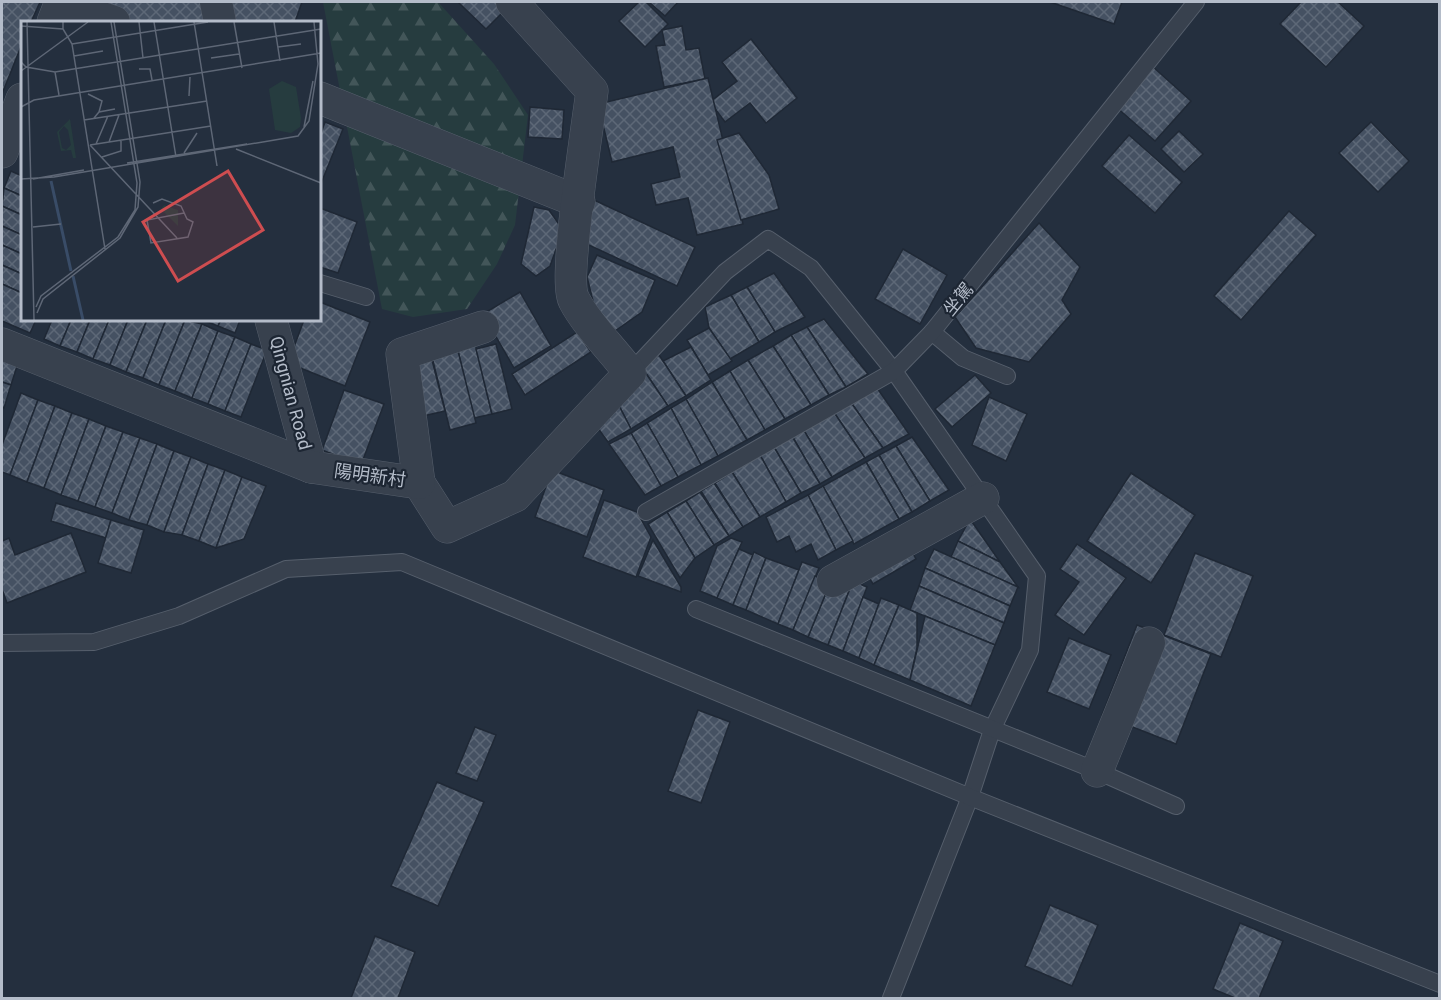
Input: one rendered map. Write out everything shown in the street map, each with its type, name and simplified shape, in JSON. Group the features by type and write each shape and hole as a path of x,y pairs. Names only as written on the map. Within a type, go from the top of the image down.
{"street":[{"path":"216,2 220,21"},
{"path":"512,2 592,91 579,202 572,233 572,298 630,373"},
{"path":"53,21 60,4 111,21"},
{"path":"321,98 579,202"},
{"path":"2,153 21,102"},
{"name":"Qingnian Road","path":"271,321 311,467"},
{"path":"419,483 402,354 483,327"},
{"name":"陽明新村","path":"2,344 311,467 419,483 447,527 515,496 630,373"},
{"path":"833,581 983,498"},
{"path":"1097,771 1149,643"}],"lane":[{"name":"坐駕","path":"646,512 894,371 932,332 1196,2"},
{"path":"630,373 725,272 768,239 811,268 894,371 1037,576 1030,650 992,730 970,797 891,999"},
{"path":"321,283 366,297"},
{"path":"932,332 963,358 1007,376"},
{"path":"2,643 94,642 179,616 286,569 402,562 970,797 1440,984"},
{"path":"696,609 1097,771 1176,806"}],"green space":[{"path":"323,2 438,2 494,64 528,115 515,225 497,264 467,309 413,317 382,309"}],"building":[{"path":"2,2 40,2 31,21 21,21 21,46 2,94"},
{"path":"83,2 207,2 211,21 131,21"},
{"path":"231,2 302,2 295,21 232,21"},
{"path":"458,2 513,2 486,29"},
{"path":"639,2 646,2 668,24 645,47 619,21"},
{"path":"649,2 678,2 665,16"},
{"path":"1050,2 1122,2 1114,24"},
{"path":"1301,2 1338,2 1364,26 1326,67 1280,24"},
{"path":"682,26 686,50 699,48 705,79 664,87 656,46 665,45 662,30"},
{"path":"751,39 797,98 766,123 750,103 725,122 710,102 737,81 722,62"},
{"path":"1152,66 1191,101 1155,141 1115,106"},
{"path":"708,78 743,224 697,235 688,198 656,205 651,184 680,177 673,147 612,162 598,104"},
{"path":"530,107 564,110 562,139 528,137"},
{"path":"325,122 343,129 321,184 321,133"},
{"path":"1371,122 1409,161 1378,192 1339,153"},
{"path":"1179,131 1203,154 1184,172 1161,149"},
{"path":"739,133 769,175 779,209 741,220 717,140"},
{"path":"1129,135 1182,182 1155,213 1102,166"},
{"path":"11,171 21,176 21,196 4,188"},
{"path":"4,188 21,196 21,215 2,206"},
{"path":"594,200 695,247 677,286 576,239"},
{"path":"2,206 21,215 21,235 2,226"},
{"path":"534,207 549,210 563,230 550,266 536,276 521,264"},
{"path":"321,208 357,222 338,273 321,267"},
{"path":"1289,211 1316,235 1241,320 1214,296"},
{"path":"1039,223 1080,267 1062,300 1071,314 1029,362 976,348 955,317"},
{"path":"2,226 21,235 21,254 2,245"},
{"path":"2,245 21,254 21,274 2,265"},
{"path":"903,249 947,275 920,324 875,299"},
{"path":"597,255 655,280 642,312 612,333 595,309 587,277"},
{"path":"2,265 21,274 21,293 2,284"},
{"path":"774,273 805,317 775,332 747,287"},
{"path":"2,284 21,293 21,321 36,321 30,333 2,321"},
{"path":"747,287 775,332 759,342 731,295"},
{"path":"520,292 551,346 514,368 483,314"},
{"path":"731,295 759,342 730,359 709,328 705,307"},
{"path":"321,302 370,322 345,386 288,363 304,321 321,321"},
{"path":"824,319 868,374 846,387 807,327"},
{"path":"52,321 71,321 60,346 44,339"},
{"path":"71,321 90,321 77,352 60,346"},
{"path":"90,321 109,321 93,359 77,352"},
{"path":"109,321 128,321 110,365 93,359"},
{"path":"128,321 147,321 126,372 110,365"},
{"path":"147,321 166,321 143,378 126,372"},
{"path":"166,321 185,321 159,385 143,378"},
{"path":"185,321 202,324 175,391 159,385"},
{"path":"205,321 220,321 218,326"},
{"path":"220,321 240,321 235,333 218,326"},
{"path":"202,324 218,331 192,398 175,391"},
{"path":"807,327 846,387 829,395 791,335"},
{"path":"709,328 732,361 708,375 687,340"},
{"path":"218,331 235,337 208,404 192,398"},
{"path":"577,332 591,352 525,395 512,374"},
{"path":"791,335 829,395 811,405 773,346"},
{"path":"235,337 251,344 225,411 208,404"},
{"path":"475,343 492,414 474,418 457,347"},
{"path":"251,344 267,350 241,417 225,411"},
{"path":"496,344 512,409 492,414 476,349"},
{"path":"773,346 811,405 785,419 748,360"},
{"path":"457,347 476,423 450,430 431,353"},
{"path":"691,347 711,380 686,396 663,361"},
{"path":"659,355 686,396 668,406 643,369"},
{"path":"431,356 445,411 423,416 409,361"},
{"path":"2,357 18,363 11,385 2,382"},
{"path":"748,360 785,419 765,430 728,372"},
{"path":"643,369 668,406 631,429 614,396"},
{"path":"730,371 765,430 747,440 712,382"},
{"path":"975,375 991,393 952,427 935,409"},
{"path":"2,382 11,385 4,408 2,407"},
{"path":"712,382 747,440 718,456 686,399"},
{"path":"875,385 909,434 883,448 850,401"},
{"path":"344,390 384,404 361,465 322,450"},
{"path":"21,393 38,400 10,475 2,472 2,445"},
{"path":"614,396 631,429 608,442 590,417"},
{"path":"989,397 1027,414 1006,461 972,445"},
{"path":"686,399 718,456 701,465 671,408"},
{"path":"38,400 55,406 27,482 10,475"},
{"path":"850,401 883,448 865,458 833,411"},
{"path":"55,406 72,413 44,488 27,482"},
{"path":"671,408 701,465 678,477 647,423"},
{"path":"833,411 865,458 832,477 803,429"},
{"path":"72,413 89,419 61,495 44,488"},
{"path":"89,419 106,426 78,501 61,495"},
{"path":"647,423 678,477 661,486 631,433"},
{"path":"106,426 123,432 95,507 78,501"},
{"path":"803,429 832,477 820,484 792,436"},
{"path":"123,432 140,438 112,513 95,507"},
{"path":"631,433 661,486 645,495 609,444"},
{"path":"792,436 820,484 801,493 774,447"},
{"path":"912,437 949,490 930,501 896,446"},
{"path":"140,438 157,444 129,520 112,513"},
{"path":"157,444 174,451 147,525 129,520"},
{"path":"896,446 930,501 912,512 879,455"},
{"path":"774,447 801,493 786,502 760,455"},
{"path":"174,451 191,457 164,532 147,525"},
{"path":"760,455 786,502 760,517 732,472"},
{"path":"879,455 912,512 899,519 866,462"},
{"path":"191,457 208,464 182,535 164,532"},
{"path":"866,462 899,519 854,544 823,486"},
{"path":"208,464 225,470 199,541 182,535"},
{"path":"225,470 242,477 216,548 199,541"},
{"path":"552,470 604,490 587,537 535,517"},
{"path":"732,472 760,517 743,527 715,483"},
{"path":"1131,473 1195,515 1151,583 1087,541"},
{"path":"242,477 266,486 244,539 216,548"},
{"path":"714,483 743,527 729,536 701,491"},
{"path":"823,486 853,541 836,550 808,495"},
{"path":"700,492 729,536 714,545 686,501"},
{"path":"808,495 836,550 818,560 811,544 796,552 789,536 777,542 766,517"},
{"path":"604,500 637,512 651,537 636,577 583,557"},
{"path":"686,501 714,545 695,558 667,512"},
{"path":"56,503 111,520 106,538 51,521"},
{"path":"667,512 695,558 680,578 648,524"},
{"path":"970,519 1000,562 958,541"},
{"path":"111,520 144,530 131,573 98,563"},
{"path":"900,531 916,559 873,584 857,556"},
{"path":"71,533 86,572 7,603 2,589 2,541 9,538 15,555"},
{"path":"731,538 742,542 717,598 700,591 717,546"},
{"path":"653,540 681,587 681,592 638,576"},
{"path":"958,541 1000,562 1018,587 951,557"},
{"path":"1077,544 1126,578 1084,635 1055,615 1079,582 1060,569"},
{"path":"739,549 753,555 733,605 717,598"},
{"path":"934,549 1018,587 1010,606 925,568"},
{"path":"754,552 766,558 746,610 733,605"},
{"path":"1195,553 1253,576 1221,657 1164,635"},
{"path":"766,558 799,570 778,624 746,610"},
{"path":"802,562 819,568 793,630 778,624"},
{"path":"925,568 1010,606 1004,623 919,586"},
{"path":"834,573 853,581 828,645 808,637"},
{"path":"815,576 830,583 808,637 793,630"},
{"path":"853,581 867,587 843,651 828,645"},
{"path":"919,586 1004,623 995,645 910,610"},
{"path":"863,597 879,604 859,658 843,651"},
{"path":"881,598 899,605 874,665 859,658"},
{"path":"899,605 917,613 917,648 910,680 874,665"},
{"path":"925,616 995,645 971,706 910,680"},
{"path":"1137,625 1211,654 1176,744 1102,715"},
{"path":"1069,638 1111,655 1089,709 1047,692"},
{"path":"698,710 730,722 701,803 668,791"},
{"path":"475,727 496,735 477,781 456,773"},
{"path":"437,782 484,802 438,906 391,886"},
{"path":"1050,905 1098,925 1072,986 1025,966"},
{"path":"1240,923 1283,941 1259,998 1235,998 1213,989"},
{"path":"375,936 415,952 398,998 351,998"}]}
